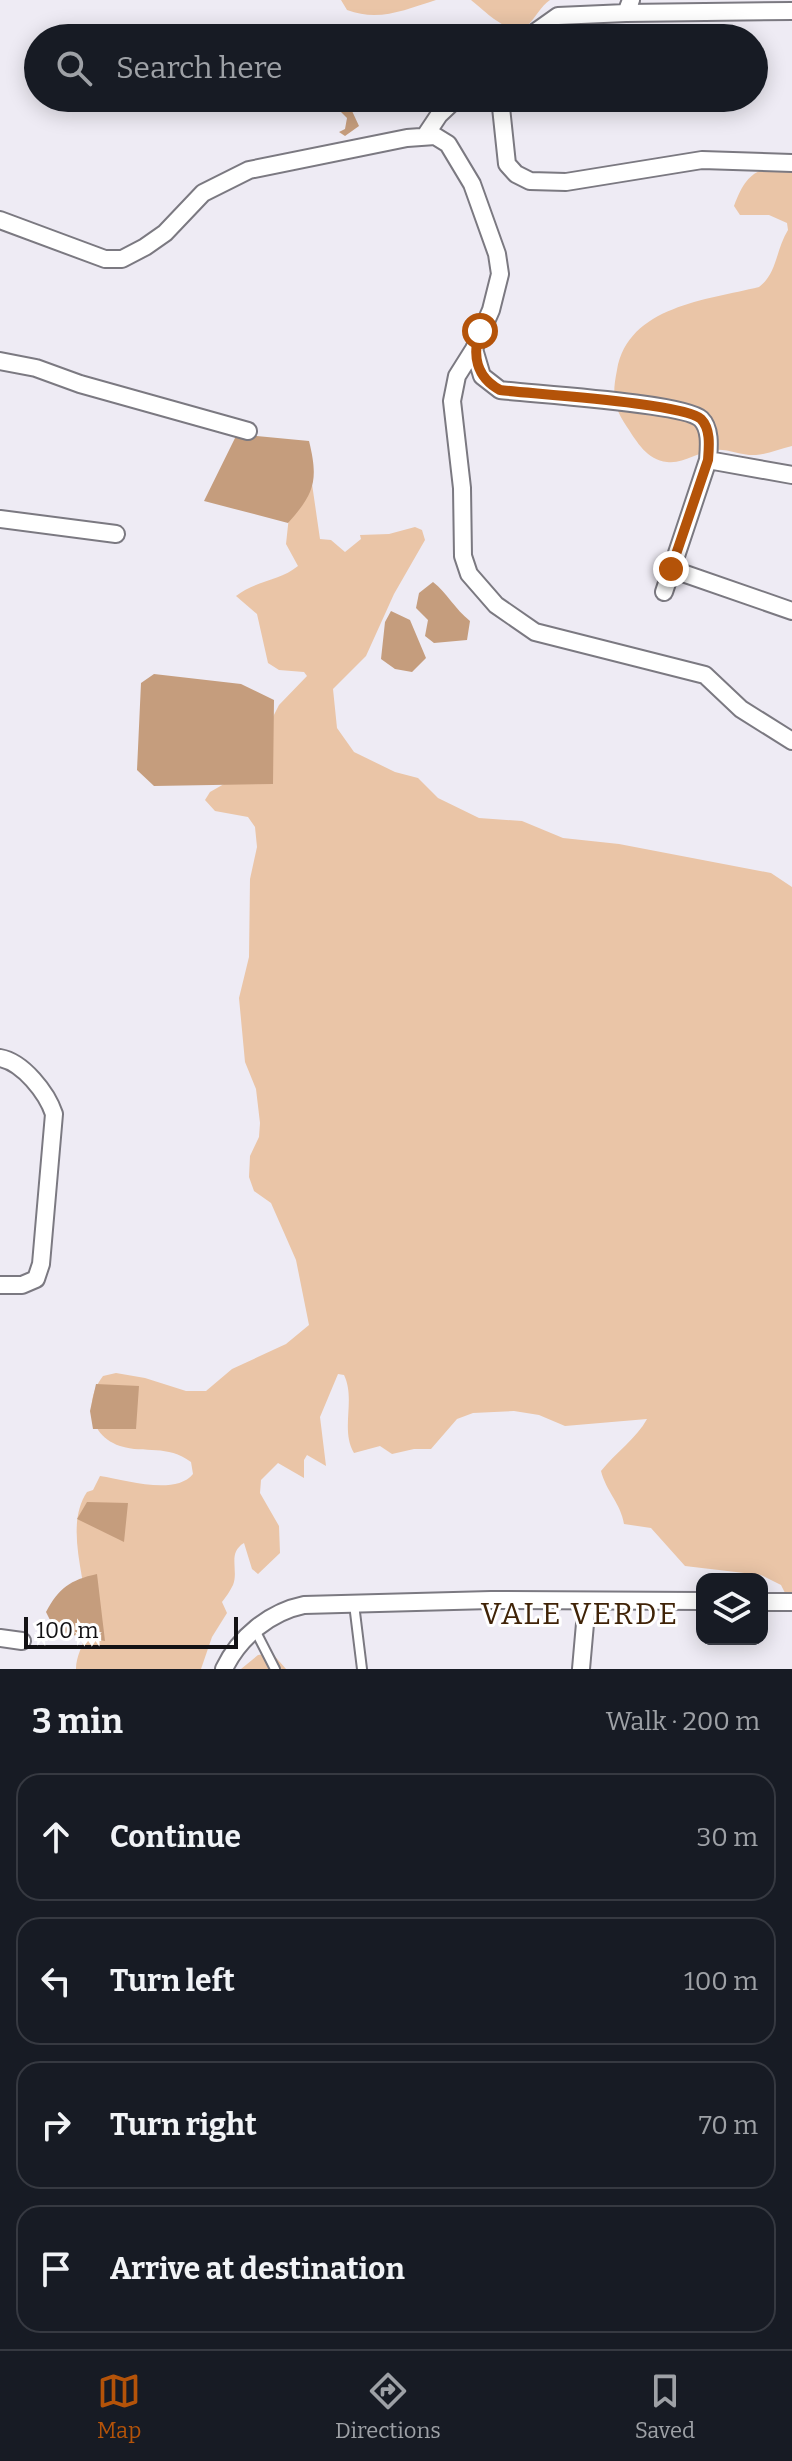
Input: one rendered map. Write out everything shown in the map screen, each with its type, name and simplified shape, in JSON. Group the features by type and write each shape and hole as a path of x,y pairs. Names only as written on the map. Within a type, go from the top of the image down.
{"street":[{"path":"547,24 558,16 629,6 792,11"},
{"path":"425,136 445,112"},
{"path":"501,112 507,164 516,174 530,181 552,184 702,160 792,163"},
{"path":"0,220 105,259 122,259 165,233 203,193 249,170 425,136 448,144 460,158 497,254 498,289 474,349 457,376 452,401 462,488 463,556 480,589 518,623 535,632 705,675 741,709 792,741"},
{"path":"474,349 482,376 500,390 665,407 696,415 707,431 708,460 664,592"},
{"path":"0,361 36,368 80,384 248,431"},
{"path":"708,460 792,475"},
{"path":"0,519 116,534"},
{"path":"671,569 792,611"},
{"path":"0,1058 17,1066 49,1099 54,1114 41,1264 36,1279 22,1285 0,1285"},
{"path":"581,1669 587,1601"},
{"path":"224,1669 242,1641 291,1608 354,1604 696,1601"},
{"path":"768,1602 792,1602"},
{"path":"0,1638 22,1641"}],"lane":[{"path":"354,1604 362,1669"},
{"path":"255,1630 275,1669"}],"shaded area":[{"path":"341,0 436,0 402,11 370,15 347,10"},
{"path":"471,0 550,0 529,24 498,22"},
{"path":"341,112 352,112 359,126 345,136 339,132 345,129 347,118"},
{"path":"792,164 792,446 756,455 714,450 685,460 660,461 635,439 616,406 615,379 624,349 637,332 673,309 759,287 765,282 788,230 787,223 769,215 740,215 734,206 743,186 754,174 770,167"},
{"path":"237,434 309,441 314,467 312,486 304,504 288,523 204,501"},
{"path":"312,484 320,539 331,540 345,552 361,539 360,535 389,534 415,527 422,530 425,540 394,594 366,656 333,689 337,728 354,752 395,772 418,778 438,798 479,818 522,821 563,838 619,844 771,873 792,887 792,1607 781,1585 768,1578 768,1573 685,1566 651,1528 624,1524 601,1471 638,1433 647,1419 565,1426 539,1415 514,1411 473,1413 457,1419 431,1449 392,1454 380,1446 354,1453 348,1434 349,1394 344,1375 338,1374 320,1417 326,1466 307,1455 304,1478 278,1463 261,1480 260,1493 279,1526 280,1553 258,1574 252,1569 244,1543 239,1547 233,1585 222,1602 227,1613 212,1637 201,1669 76,1669 87,1617 77,1525 87,1492 93,1490 100,1476 163,1485 185,1481 193,1474 191,1462 182,1456 120,1446 101,1434 92,1416 92,1406 97,1385 103,1376 116,1373 186,1391 206,1391 232,1369 286,1344 309,1325 296,1260 271,1203 254,1191 249,1177 250,1156 259,1137 260,1123 256,1089 245,1062 239,998 249,957 250,879 257,847 255,827 248,817 215,811 205,800 210,792 245,772 279,705 307,676 304,672 279,670 268,663 257,614 236,596 298,566 286,544 290,507"},
{"path":"433,582 470,621 467,640 434,643 425,636 428,620 416,608 419,593"},
{"path":"391,611 410,620 426,658 412,672 395,669 381,659 385,622"},
{"path":"154,674 241,684 274,700 273,784 154,786 137,770 141,683"},
{"path":"96,1384 139,1386 136,1429 93,1429 90,1411"},
{"path":"87,1502 128,1503 124,1542 77,1519"},
{"path":"97,1574 105,1641 56,1632 46,1612 56,1597 72,1582"},
{"path":"272,1653 286,1669 241,1669 258,1655"}],"district":[{"name":"VALE VERDE","path":"580,1614"}],"route":[{"path":"480,331 474,349 482,376 500,390 665,407 696,415 703,421 709,445 708,460 671,569"}]}
